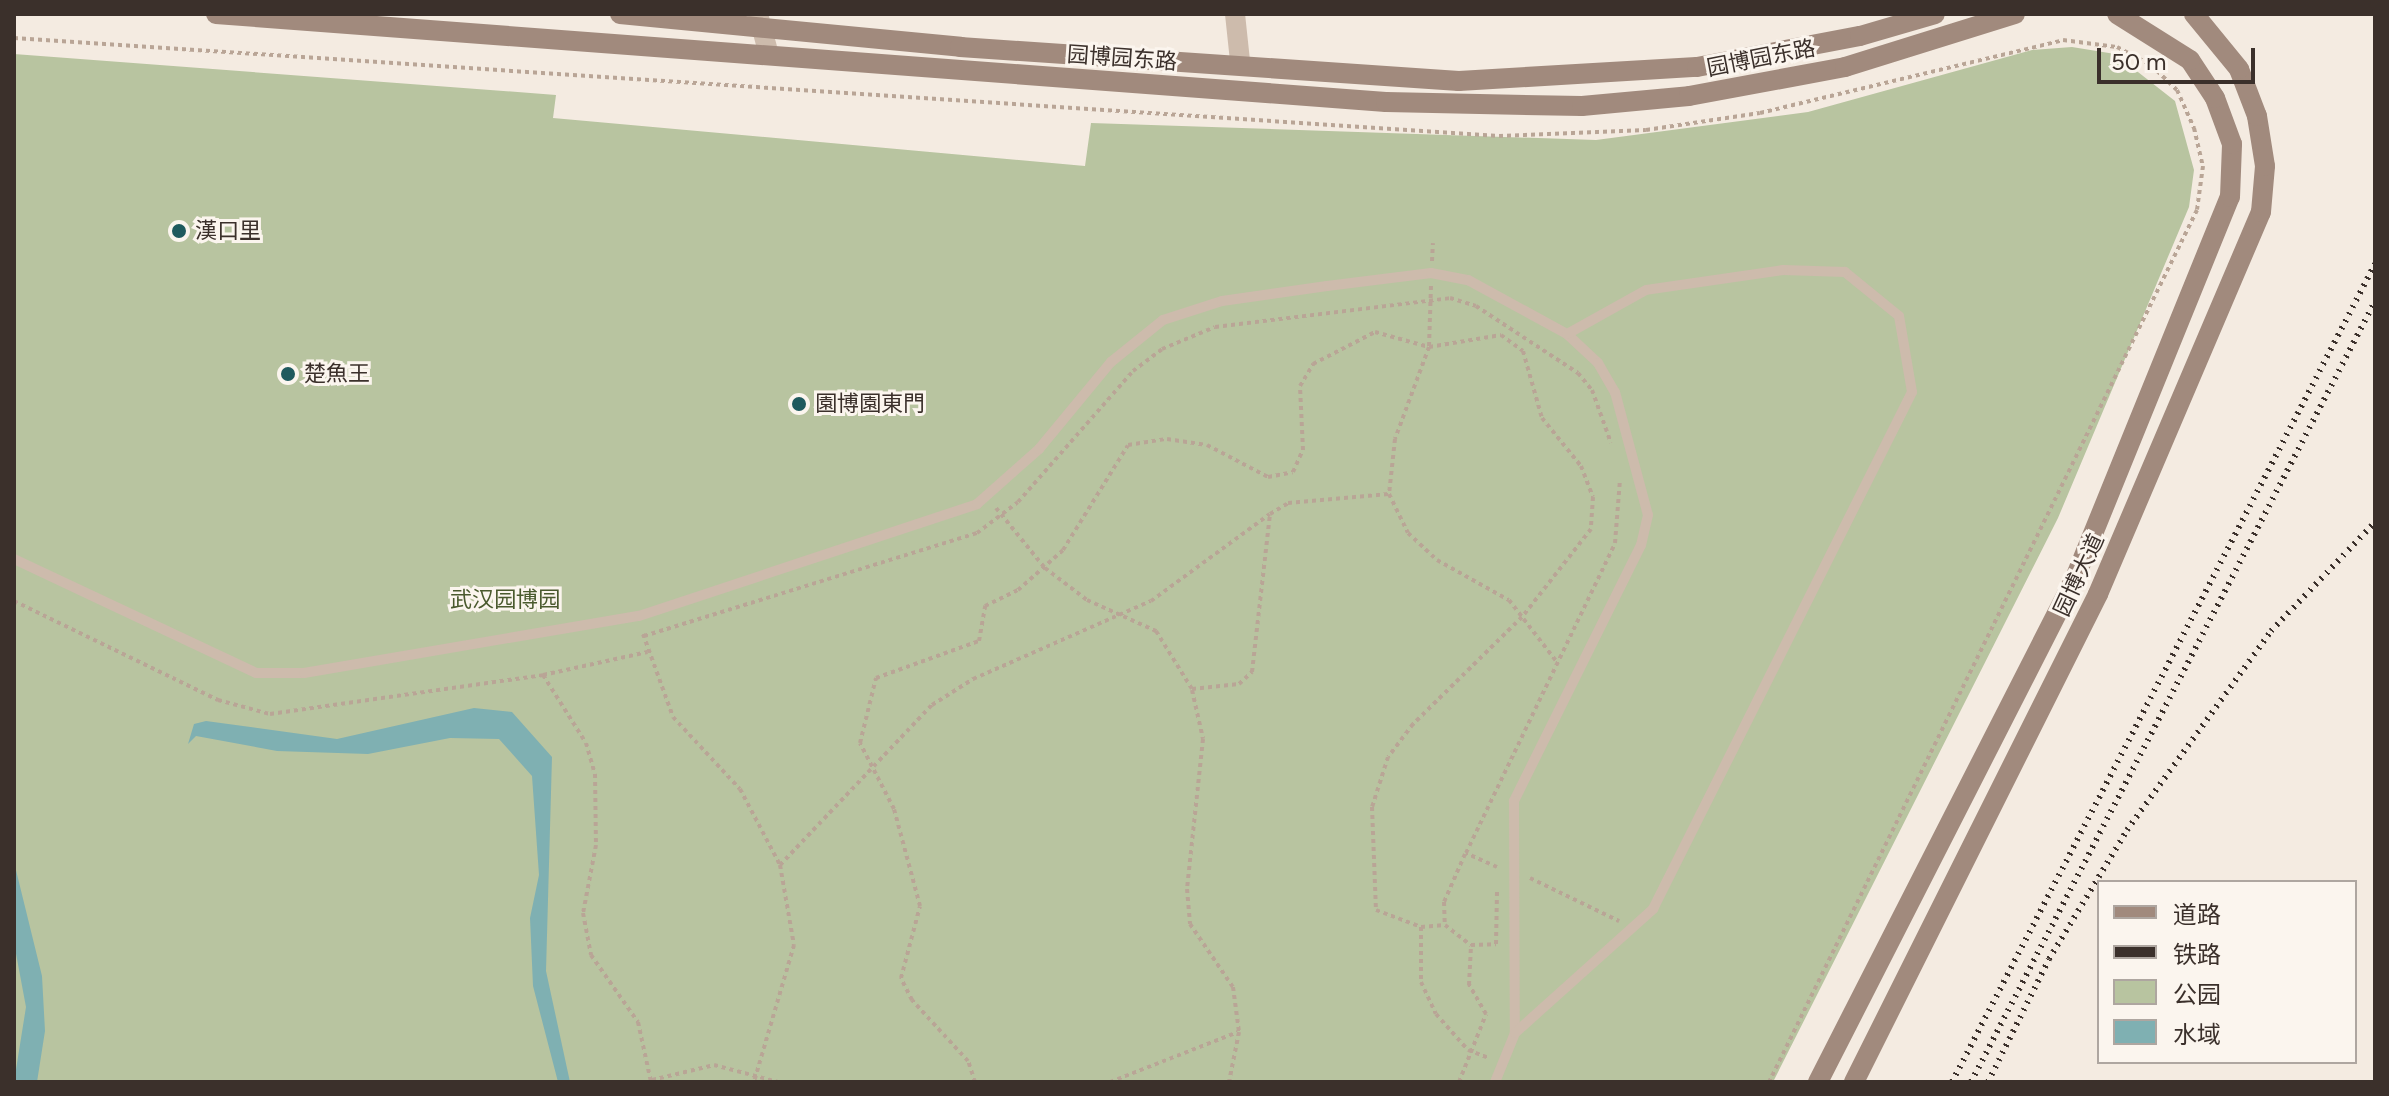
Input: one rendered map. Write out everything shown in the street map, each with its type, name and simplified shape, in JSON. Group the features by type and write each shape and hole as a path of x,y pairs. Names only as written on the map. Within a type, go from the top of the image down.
{"main road":[{"name":"园博园东路","path":"216,14 1386,102 1582,106 1689,96 1845,67 2015,14"},
{"name":"园博园东路","path":"620,14 760,20 960,47 1240,61 1459,81 1610,75 1789,52 1935,14"},
{"name":"园博大道","path":"1818,1082 2075,578 2217,237 2230,197 2232,144 2215,98 2190,60 2117,14"},
{"name":"园博大道","path":"1854,1082 2098,594 2243,266 2265,166 2239,69 2194,14"}],"street":[{"path":"1235,14 1240,61"},
{"path":"760,20 769,55"}],"lane":[{"path":"1515,1033 1653,909 1912,392 1899,316 1845,272 1783,270 1646,290 1567,334"},
{"path":"14,559 225,663 256,673 304,673 639,616 901,532 988,496 1039,449 1111,362 1163,320 1222,301 1431,273 1468,280 1567,334 1615,392 1648,515 1641,545 1514,801 1510,865 1515,1033 1495,1082"}],"path":[{"path":"14,38 1499,136 1646,130 1760,113 2063,40 2117,47 2151,65 2177,90 2194,128 2203,166 2197,210 1769,1082"},
{"path":"1433,243 1429,347 1395,439 1389,494 1408,533 1437,560 1509,600 1557,662"},
{"path":"754,1082 760,1076 794,945 780,865 740,789 673,717 644,636 977,533 1000,516 1162,349 1215,327 1430,295 1476,306 1578,373 1592,390 1613,450"},
{"path":"975,1082 968,1061 912,1000 901,978 920,906 911,855 860,743 876,678 889,667 979,641 985,606 1045,568 1084,523 1128,445 1167,439 1207,445 1268,477 1293,472 1303,450 1300,386 1313,364 1375,332 1429,347 1501,335 1523,351 1542,418 1581,466 1593,497 1591,529 1522,617 1388,757 1372,807 1376,910 1421,927 1445,925 1471,945 1496,944 1497,862"},
{"path":"1445,925 1444,902 1615,543 1623,502 1618,465"},
{"path":"780,865 793,859 901,732 973,679 1121,617 1288,503 1389,494"},
{"path":"988,496 1000,516 1045,568 1121,617 1156,631 1192,689 1203,739 1187,889 1190,924 1233,987 1239,1032 1229,1082"},
{"path":"1192,689 1239,684 1252,672 1270,514"},
{"path":"543,675 586,743 595,774 596,845 583,913 591,955 638,1022 651,1081 714,1065 778,1082"},
{"path":"1466,853 1510,865 1631,929"},
{"path":"1421,927 1421,982 1436,1014 1468,1050 1502,1064"},
{"path":"1459,1082 1468,1050 1486,1014 1469,985 1471,945"},
{"path":"1110,1082 1239,1032"}],"green space":[{"name":"武汉园博园","path":"2072,47 2115,54 2175,101 2194,170 2189,207 2058,518 1773,1082 14,1082 14,54 556,95 553,118 1085,166 1091,123 1596,140 1808,112 2032,50"}],"water":[{"path":"474,708 512,712 552,757 546,971 570,1082 558,1082 533,986 530,918 539,875 532,776 499,739 450,738 368,754 277,751 196,736 188,744 194,724 206,721 337,739"},
{"path":"14,862 42,976 45,1031 37,1082 14,1082 26,1007 14,943"}],"railway":[{"path":"1952,1082 2375,264"},
{"path":"1971,1082 2375,301"},
{"path":"1988,1082 2049,959 2127,830 2271,631 2375,522"}],"place":[{"name":"漢口里","path":"179,231"},
{"name":"楚魚王","path":"288,374"},
{"name":"園博園東門","path":"799,404"}]}
